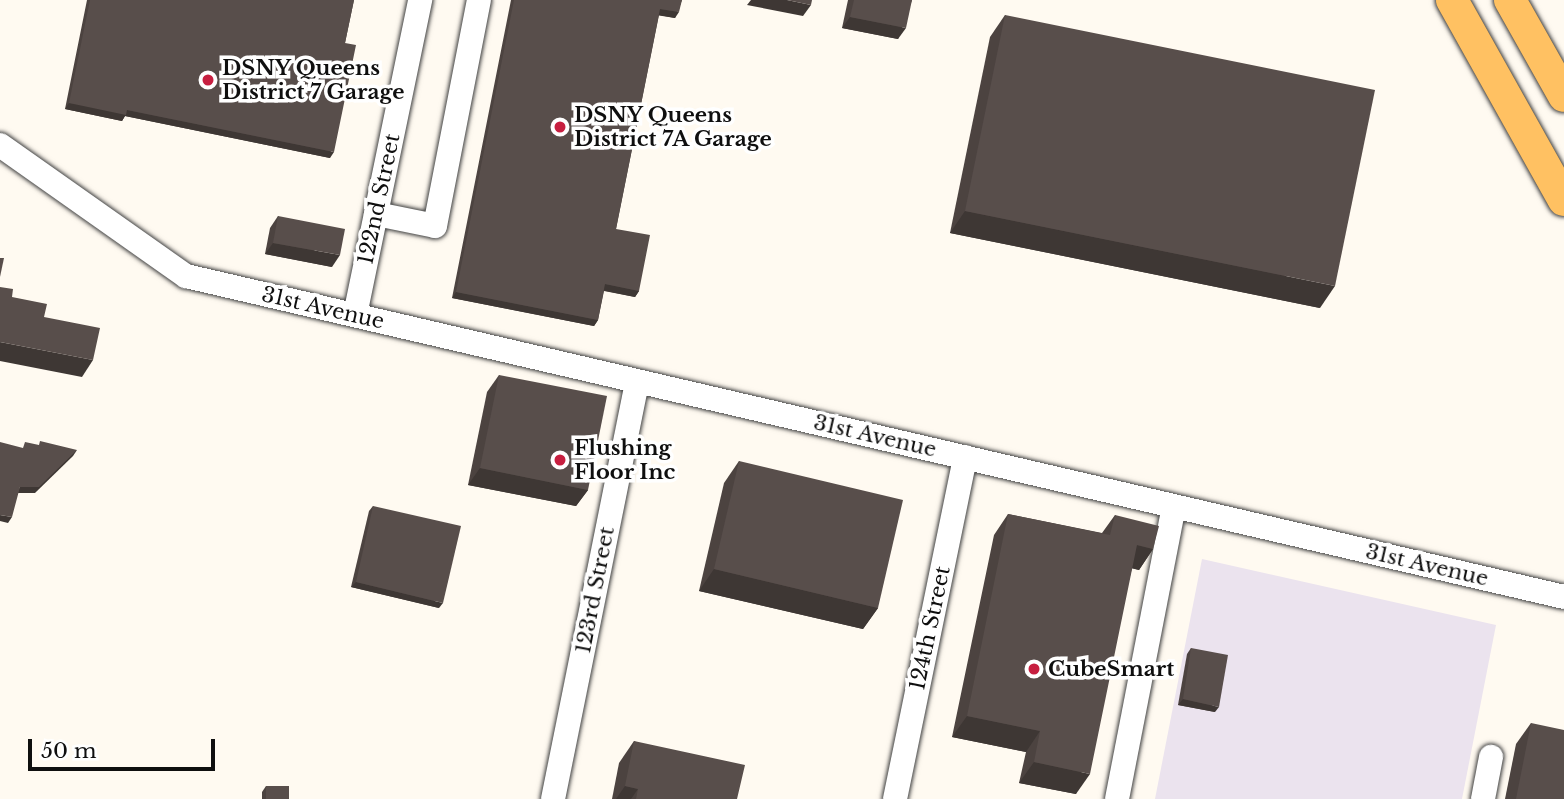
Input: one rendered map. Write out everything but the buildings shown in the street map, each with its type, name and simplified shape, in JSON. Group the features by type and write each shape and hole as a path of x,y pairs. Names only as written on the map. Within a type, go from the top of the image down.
{"main road":[{"path":"1452,0 1564,200"},
{"path":"1510,0 1564,96"}],"street":[{"name":"122nd Street","path":"355,316 420,0"},
{"path":"376,214 435,226 479,0"},
{"name":"31st Avenue","path":"0,145 186,276 1564,597"},
{"name":"123rd Street","path":"554,799 637,381"},
{"name":"124th Street","path":"895,799 965,457"},
{"path":"1117,799 1174,506"},
{"path":"1483,799 1491,757"}],"shaded area":[{"path":"1202,559 1496,625 1462,799 1155,799"}],"place":[{"name":"DSNY Queens District 7 Garage","path":"208,80"},
{"name":"DSNY Queens District 7A Garage","path":"560,127"},
{"name":"Flushing Floor Inc","path":"560,460"},
{"name":"CubeSmart","path":"1034,669"}]}
